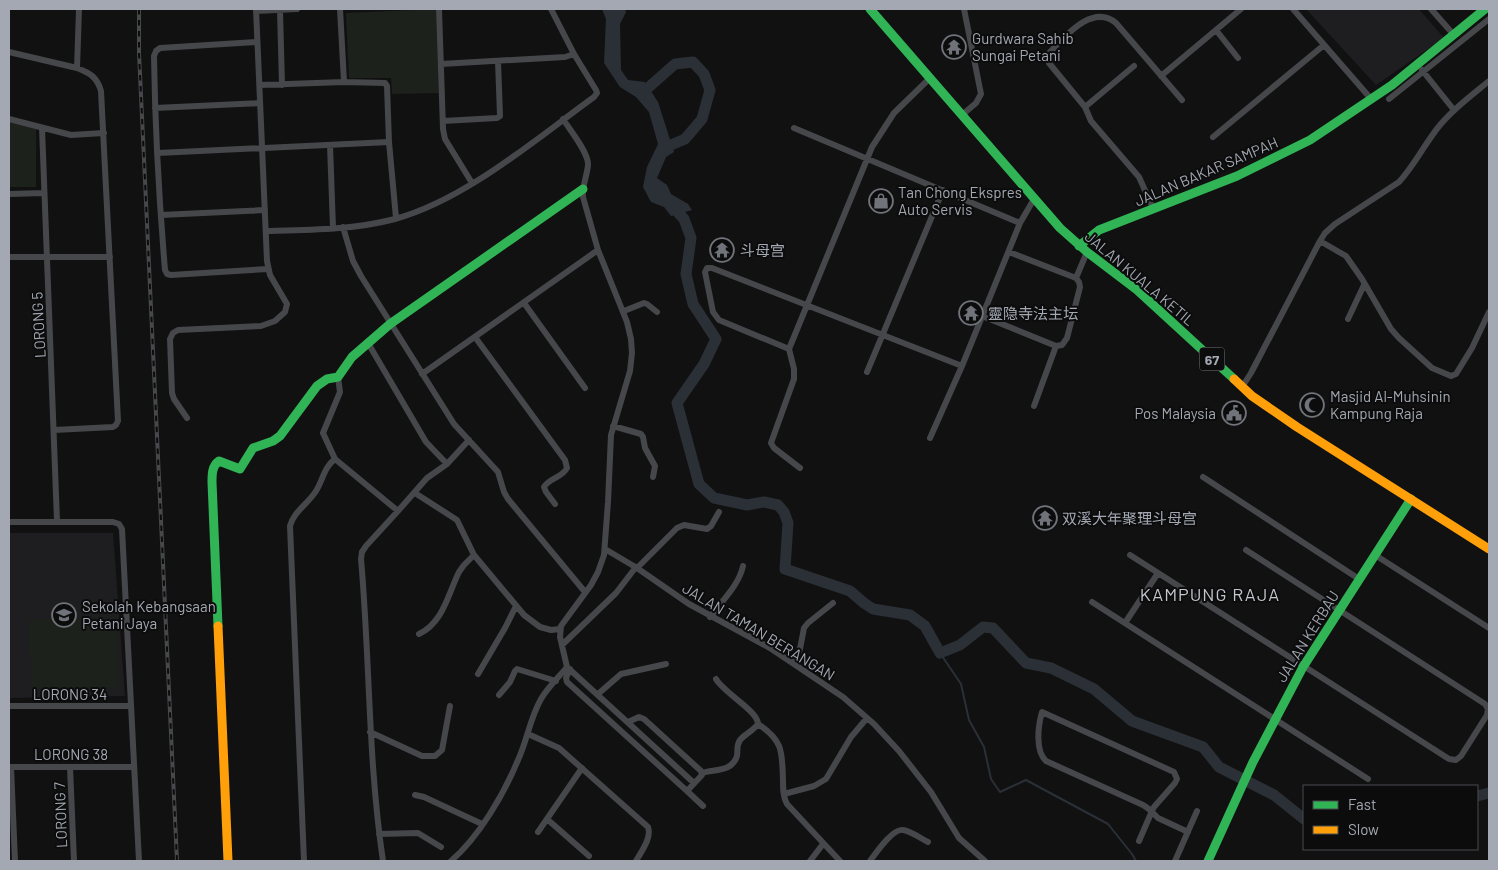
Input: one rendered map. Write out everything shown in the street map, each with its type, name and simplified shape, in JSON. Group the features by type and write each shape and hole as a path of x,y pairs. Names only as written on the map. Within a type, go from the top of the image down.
{"main road":[{"name":"JALAN KUALA KETIL","path":"870,9 1034,199 1060,228 1083,249 1137,290 1242,387 1280,416 1489,549"},
{"name":"JALAN BAKAR SAMPAH","path":"1083,249 1099,230 1272,160 1310,140 1421,68 1454,35 1485,9"},
{"path":"228,861 212,473 216,463 220,462 240,469 253,448 273,441 280,436 322,382 338,377 352,357 390,324 583,188"},
{"name":"JALAN KERBAU","path":"1208,861 1253,762 1303,667 1411,499"}],"street":[{"path":"77,68 79,9"},
{"path":"187,418 174,400 171,336 178,330 261,326 275,321 285,312 287,304 268,269 256,10 297,9"},
{"path":"340,9 344,82"},
{"path":"439,9 445,139 472,183"},
{"path":"266,231 364,226 396,218 440,200 472,183 594,97 597,93 596,90 574,54 551,9"},
{"path":"962,116 976,103 981,94 964,9"},
{"path":"1161,76 1241,9"},
{"path":"1293,9 1372,100"},
{"path":"1431,9 1454,35"},
{"path":"280,10 282,85"},
{"path":"1153,208 1139,177 1091,121 1085,107 1048,63 1047,58 1049,53 1068,34 1088,19 1101,16 1112,20 1182,100"},
{"path":"1389,99 1421,68 1489,19"},
{"path":"1216,30 1238,58"},
{"path":"257,42 160,48 154,56 155,108 164,270 167,274 171,275 268,269"},
{"path":"1213,138 1324,44"},
{"path":"9,52 77,68 94,77 99,83 101,91 118,421 113,427 54,430"},
{"path":"441,64 565,57 574,54"},
{"path":"443,121 497,118 500,116 498,61"},
{"path":"1085,107 1134,66"},
{"path":"1421,68 1454,110"},
{"path":"800,468 774,448 772,443 794,379 790,349 867,158 894,113 930,78"},
{"path":"1242,387 1325,233 1335,224 1399,182 1408,173 1439,126 1454,110 1489,81"},
{"path":"260,85 382,82 387,86 389,142 396,218"},
{"path":"155,108 260,104"},
{"path":"9,119 71,135 104,133"},
{"path":"563,119 587,157 588,166 583,197 598,250 624,311 631,339 632,353 630,371 613,426 605,549 598,572 560,629 562,645 569,668 694,782"},
{"name":"LORONG 5","path":"42,128 57,521"},
{"path":"794,128 1020,223"},
{"path":"158,153 389,142"},
{"path":"330,145 333,228"},
{"path":"867,372 943,190"},
{"path":"9,194 44,193"},
{"path":"930,438 962,366 1020,223 1034,199"},
{"path":"161,215 265,210"},
{"path":"343,227 353,261 361,276 445,411 468,440 494,466 508,499 585,592"},
{"path":"1320,241 1346,256 1380,313 1399,338 1432,368 1451,376 1456,374 1472,348 1489,312"},
{"path":"1076,278 1083,249"},
{"path":"422,374 524,304 598,250"},
{"path":"982,316 1056,346 1062,345 1067,338 1080,287 1079,282 1076,278 1009,252"},
{"path":"9,257 110,257"},
{"path":"790,349 715,317 706,270 712,268 962,366"},
{"path":"1348,319 1364,285"},
{"path":"624,311 644,303 657,312"},
{"path":"524,304 585,388"},
{"path":"475,337 567,464 566,471 548,482 544,487 555,504"},
{"path":"368,343 426,442 447,464"},
{"path":"1034,406 1056,346"},
{"path":"338,377 340,392 323,433 334,459 398,511"},
{"path":"613,426 641,434 645,448 656,466 653,477"},
{"path":"382,861 370,732 368,649 362,552 427,478 447,464 468,440"},
{"path":"304,861 290,526 295,514 316,491 327,468 334,459"},
{"path":"1203,477 1359,579"},
{"path":"415,493 457,520 474,555 516,606 533,622 540,627 551,630 560,629"},
{"path":"562,645 616,593 636,568 677,528 684,525 706,529 711,526 718,512"},
{"path":"9,522 113,522 119,524 122,529 139,861"},
{"name":"JALAN TAMAN BERANGAN","path":"605,549 688,604 748,636 843,697 867,718 899,751 923,780 959,838 985,861"},
{"path":"1130,555 1449,759 1456,760 1461,756 1487,715 1488,709 1485,704 1246,550"},
{"path":"419,634 430,628 437,620 459,572 474,555"},
{"path":"1375,555 1489,628"},
{"path":"710,616 737,582 743,566"},
{"path":"1125,623 1158,573"},
{"path":"1092,602 1368,779"},
{"path":"794,664 800,649 804,628 833,603"},
{"path":"478,674 516,606"},
{"path":"598,694 621,674 666,664"},
{"path":"451,861 466,848 507,784 541,698 569,668"},
{"path":"569,668 566,678 567,682 703,806"},
{"path":"499,695 510,682 517,669 556,681"},
{"path":"716,679 725,691 756,717 758,724 777,739 787,804 840,861"},
{"name":"LORONG 34","path":"9,706 131,706"},
{"path":"370,732 422,756 436,756 442,750 450,706"},
{"path":"1139,841 1152,811 1175,783 1176,775 1174,772 1042,712 1039,730 1041,757 1046,761 1144,805 1152,811 1163,821 1188,832"},
{"path":"628,722 639,717 644,719 702,772"},
{"path":"784,794 814,786 826,779 845,746 867,718"},
{"path":"687,791 702,772 722,770 733,764 740,739 758,724"},
{"path":"528,734 559,748 648,827 649,837 636,861"},
{"path":"10,767 15,861"},
{"name":"LORONG 38","path":"10,767 134,767"},
{"name":"LORONG 7","path":"70,767 74,861"},
{"path":"538,832 582,768"},
{"path":"415,795 424,797 482,824"},
{"path":"1176,861 1197,811"},
{"path":"547,819 589,856"},
{"path":"870,861 880,847 900,829 906,830 928,842"},
{"path":"379,834 418,833 441,847"},
{"path":"810,861 823,844"}],"shaded area":[{"path":"436,9 439,93 392,94 391,78 349,78 346,13"},
{"path":"602,9 625,9 626,12 620,24 621,70 628,80 645,82 658,102 674,152 666,157 657,178 667,185 671,194 688,204 692,210 671,216 664,207 651,202 643,187 647,167 658,144 649,112 636,97 620,87 604,63 606,19"},
{"path":"1306,9 1419,9 1444,38 1376,85"},
{"path":"9,122 36,129 36,187 9,187"},
{"name":"Sekolah Kebangsaan Petani Jaya","path":"9,533 113,533 125,696 9,698"},
{"path":"116,618 118,687 31,689 29,619"}],"waterway":[{"path":"641,94 675,64 693,62 704,74 710,90 702,119 685,139 664,148"},
{"path":"669,203 684,219 691,238 686,274 693,304 716,339 704,364 677,403 699,484 714,498 747,505 764,502 778,505 784,512 788,523 785,569 850,591 873,609 910,615 925,626 940,653 960,645 983,627 993,628 1026,663 1051,668 1094,689 1132,721 1203,747 1219,767 1274,795 1303,818"},
{"path":"940,653 961,684 969,720 984,747 991,779 1000,792 1026,780 1108,824 1136,861"},
{"path":"1478,796 1489,793"}],"railway":[{"path":"139,9 139,53 177,861"}],"traffic: fast":[{"path":"870,9 1060,228 1087,252 1137,290 1234,379"},
{"path":"1079,246 1099,230 1237,176 1310,140 1392,85 1485,9"},
{"path":"218,626 212,482 215,465 219,461 240,469 253,448 273,441 280,436 317,386 327,379 338,377 352,357 390,324 583,189"},
{"path":"1208,861 1253,762 1303,667 1411,499"}],"traffic: slow":[{"path":"1234,379 1252,396 1297,427 1489,549"},
{"path":"218,626 228,861"}],"place":[{"name":"Gurdwara Sahib Sungai Petani","path":"954,47"},
{"name":"Tan Chong Ekspres Auto Servis","path":"881,201"},
{"name":"斗母宫","path":"722,250"},
{"name":"靈隐寺法主坛","path":"971,313"},
{"name":"Masjid Al-Muhsinin Kampung Raja","path":"1312,405"},
{"name":"Pos Malaysia","path":"1234,413"},
{"name":"双溪大年聚理斗母宫","path":"1045,518"},
{"name":"Sekolah Kebangsaan Petani Jaya","path":"64,615"}],"district":[{"name":"KAMPUNG RAJA","path":"1210,594"}]}
